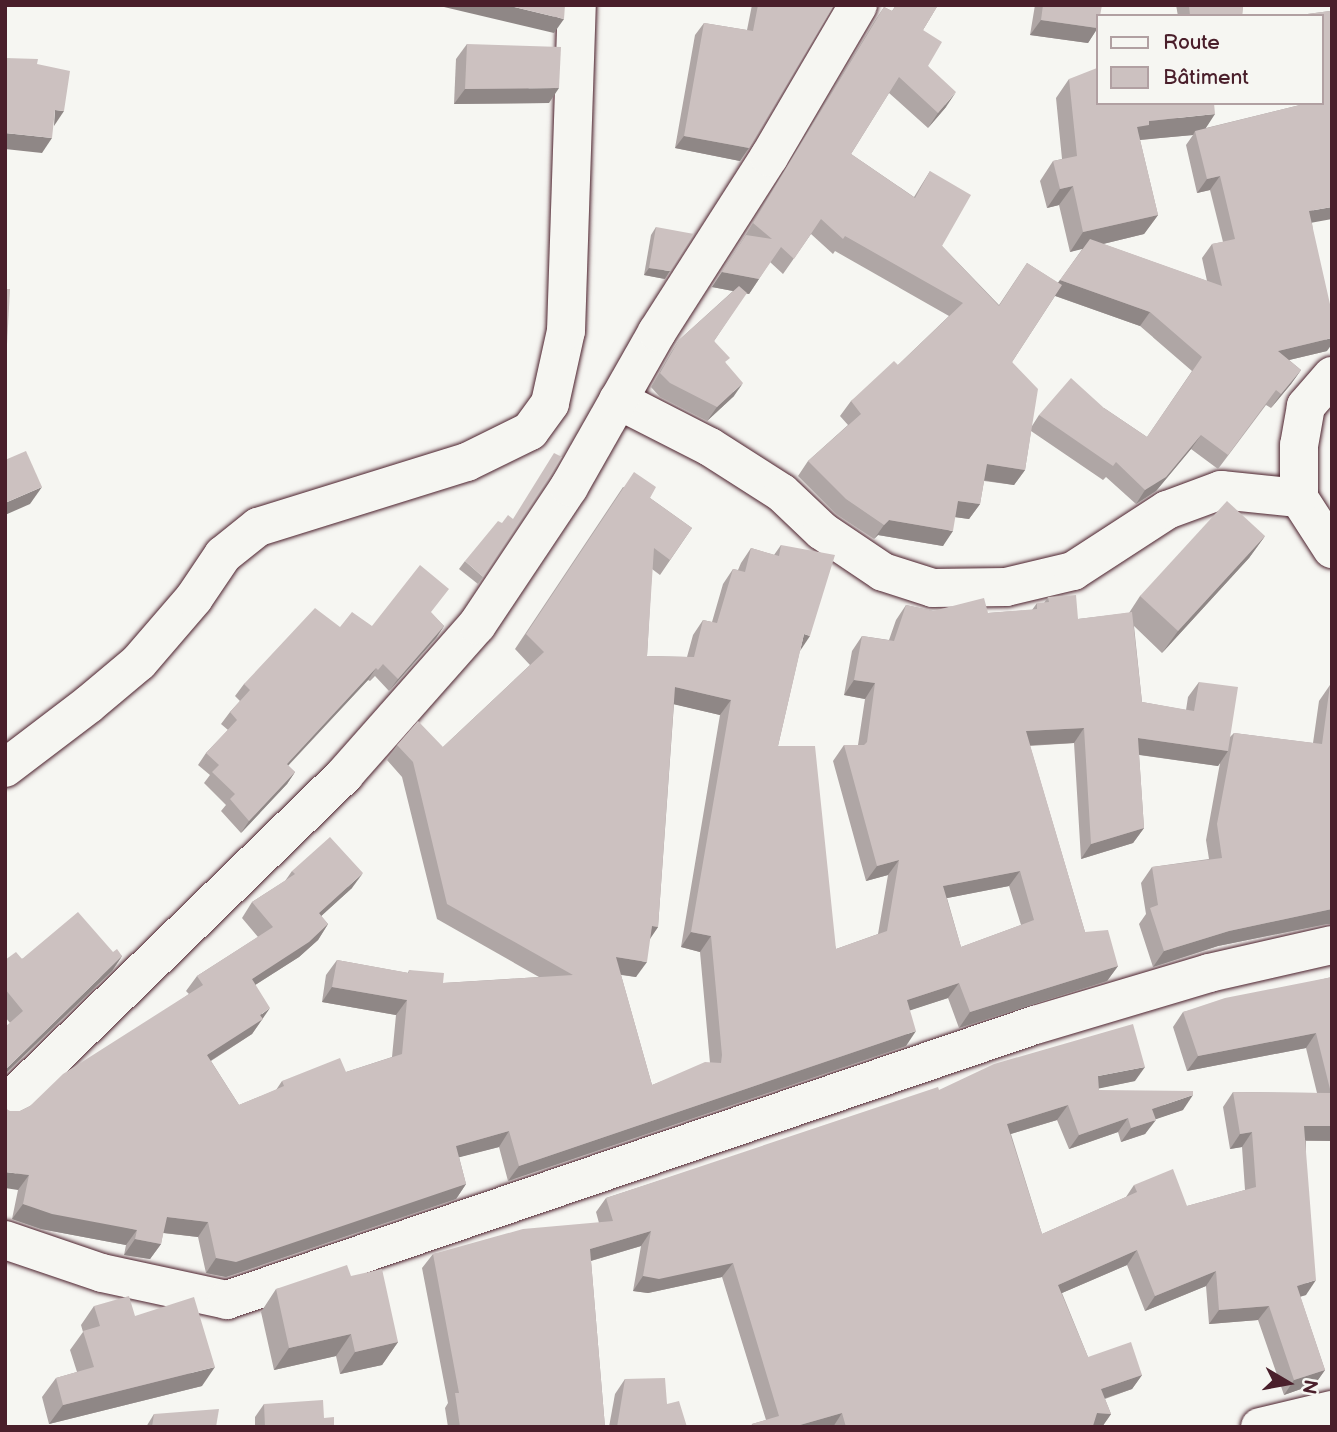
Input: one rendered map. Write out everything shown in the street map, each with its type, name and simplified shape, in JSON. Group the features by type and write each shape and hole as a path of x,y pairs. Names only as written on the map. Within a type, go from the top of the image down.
{"street":[{"path":"5,768 139,662 194,598 223,555 258,527 467,463 530,431 550,403 566,331 577,5"},
{"path":"5,1105 345,774 477,625 569,487 657,332 769,157 858,5"},
{"path":"1332,376 1306,406 1299,445 1299,498 1332,549"},
{"path":"618,400 710,447 782,493 822,531 883,572 933,588 1006,587 1073,571 1167,510 1221,490 1299,498"},
{"path":"5,1240 102,1273 227,1300 1035,1026 1209,973 1332,946"},
{"path":"1261,1427 1332,1410"}],"building":[{"path":"506,5 565,5 564,19"},
{"path":"758,5 834,5 749,148 684,136 704,23 753,31"},
{"path":"897,5 938,5 923,30 942,42 928,66 956,92 938,113 899,77 851,154 915,198 930,171 971,195 942,246 999,306 1027,263 1062,285 1012,362 1038,389 1025,470 987,464 980,504 958,501 953,531 889,520 884,525 846,499 808,461 861,414 851,401 894,361 898,365 963,303 845,236 843,239 821,219 794,259 781,247 759,279 722,272 746,235 772,239 753,223 884,7 892,11"},
{"path":"1043,5 1102,5 1100,14 1096,14 1096,28 1041,20"},
{"path":"1189,5 1243,5 1242,14 1190,14"},
{"path":"1330,11 1332,21 1332,207 1309,211 1332,313 1332,338 1278,351 1301,370 1281,394 1276,390 1228,455 1201,435 1166,477 1145,490 1116,462 1113,466 1039,415 1071,378 1104,408 1147,437 1202,357 1150,312 1060,280 1090,239 1222,286 1212,244 1235,239 1220,176 1207,179 1195,131 1300,105 1323,105 1323,14 1308,14"},
{"path":"467,44 561,47 559,88 465,89"},
{"path":"5,58 38,59 37,64 70,71 64,111 55,110 52,138 5,133"},
{"path":"1096,68 1096,105 1214,105 1215,114 1149,121 1149,125 1137,127 1158,215 1083,232 1073,186 1060,189 1053,161 1077,156 1069,79"},
{"path":"656,227 694,234 670,271 649,268"},
{"path":"739,286 747,293 714,341 730,358 725,362 743,383 717,407 670,383 660,373 679,340"},
{"path":"5,289 10,289 6,363 5,363"},
{"path":"26,451 42,487 5,503 5,460"},
{"path":"554,453 562,457 483,577 465,561 498,521 502,523 508,515 513,519"},
{"path":"634,472 656,487 650,498 692,528 670,560 654,548 647,656 694,657 703,620 717,623 733,569 745,572 751,548 779,556 781,545 835,555 810,636 804,634 778,746 815,746 836,949 887,931 899,860 877,866 844,745 864,745 867,742 875,683 854,680 862,636 894,641 906,605 933,611 984,598 988,613 1037,609 1037,603 1049,602 1048,597 1076,595 1078,619 1132,612 1142,702 1194,711 1199,682 1238,687 1228,751 1138,738 1144,828 1091,844 1084,728 1026,731 1085,932 1108,930 1118,966 970,1012 959,983 907,1000 916,1031 519,1166 509,1131 456,1146 466,1184 236,1262 216,1258 208,1222 167,1217 161,1244 135,1239 137,1230 52,1214 23,1204 29,1175 5,1172 5,1108 20,1111 30,1106 63,1074 203,985 197,976 273,927 252,902 295,874 292,871 330,837 363,873 319,913 328,924 309,942 252,979 270,1008 260,1015 263,1019 207,1055 239,1105 284,1086 282,1081 340,1058 346,1072 402,1054 407,1000 332,987 337,960 409,973 409,970 444,973 443,983 573,975 447,904 413,762 397,745 418,721 443,747 544,652 526,634","holes":["675,687 731,700 691,932 711,936 722,1055 721,1063 705,1062 652,1085 616,957 647,962 652,926 658,927","1020,871 1034,920 961,947 943,886"]},
{"path":"1227,501 1265,536 1178,631 1140,596"},
{"path":"420,565 449,589 431,612 444,626 398,679 383,664 378,670 376,668 287,764 295,772 249,821 230,799 235,794 212,772 219,765 206,753 237,720 230,712 250,690 244,684 315,608 340,627 352,612 372,626"},
{"path":"1330,685 1332,909 1229,931 1164,951 1150,908 1158,905 1152,867 1222,858 1217,824 1234,733 1322,744"},
{"path":"78,912 113,952 117,949 122,956 5,1070 5,1027 23,1011 5,989 5,960 16,952 22,959"},
{"path":"1332,977 1332,1126 1304,1126 1316,1280 1297,1286 1325,1370 1294,1380 1269,1306 1219,1310 1216,1271 1155,1296 1137,1250 1058,1285 1088,1357 1131,1342 1142,1375 1101,1389 1111,1414 1097,1413 1091,1427 846,1427 842,1413 793,1427 753,1427 752,1424 779,1416 733,1263 659,1279 643,1276 651,1231 590,1249 605,1427 460,1427 455,1393 459,1393 433,1254 523,1229 613,1221 606,1198 938,1087 939,1090 994,1064 1133,1024 1145,1067 1098,1076 1099,1090 1193,1091 1193,1095 1152,1109 1156,1120 1131,1128 1128,1118 1079,1135 1068,1105 1007,1124 1042,1234 1137,1192 1134,1185 1173,1169 1187,1206 1256,1187 1252,1132 1240,1134 1233,1092 1331,1093 1316,1033 1198,1056 1183,1012 1225,998"},
{"path":"347,1265 351,1276 382,1269 398,1342 355,1352 351,1334 289,1348 276,1289"},
{"path":"129,1296 135,1316 194,1297 215,1367 63,1405 56,1378 94,1367 83,1331 100,1326 94,1306"},
{"path":"665,1378 667,1404 679,1401 687,1427 617,1427 625,1379"},
{"path":"323,1400 324,1418 334,1417 334,1427 265,1427 264,1404"},
{"path":"219,1409 216,1427 152,1427 154,1414"}]}
